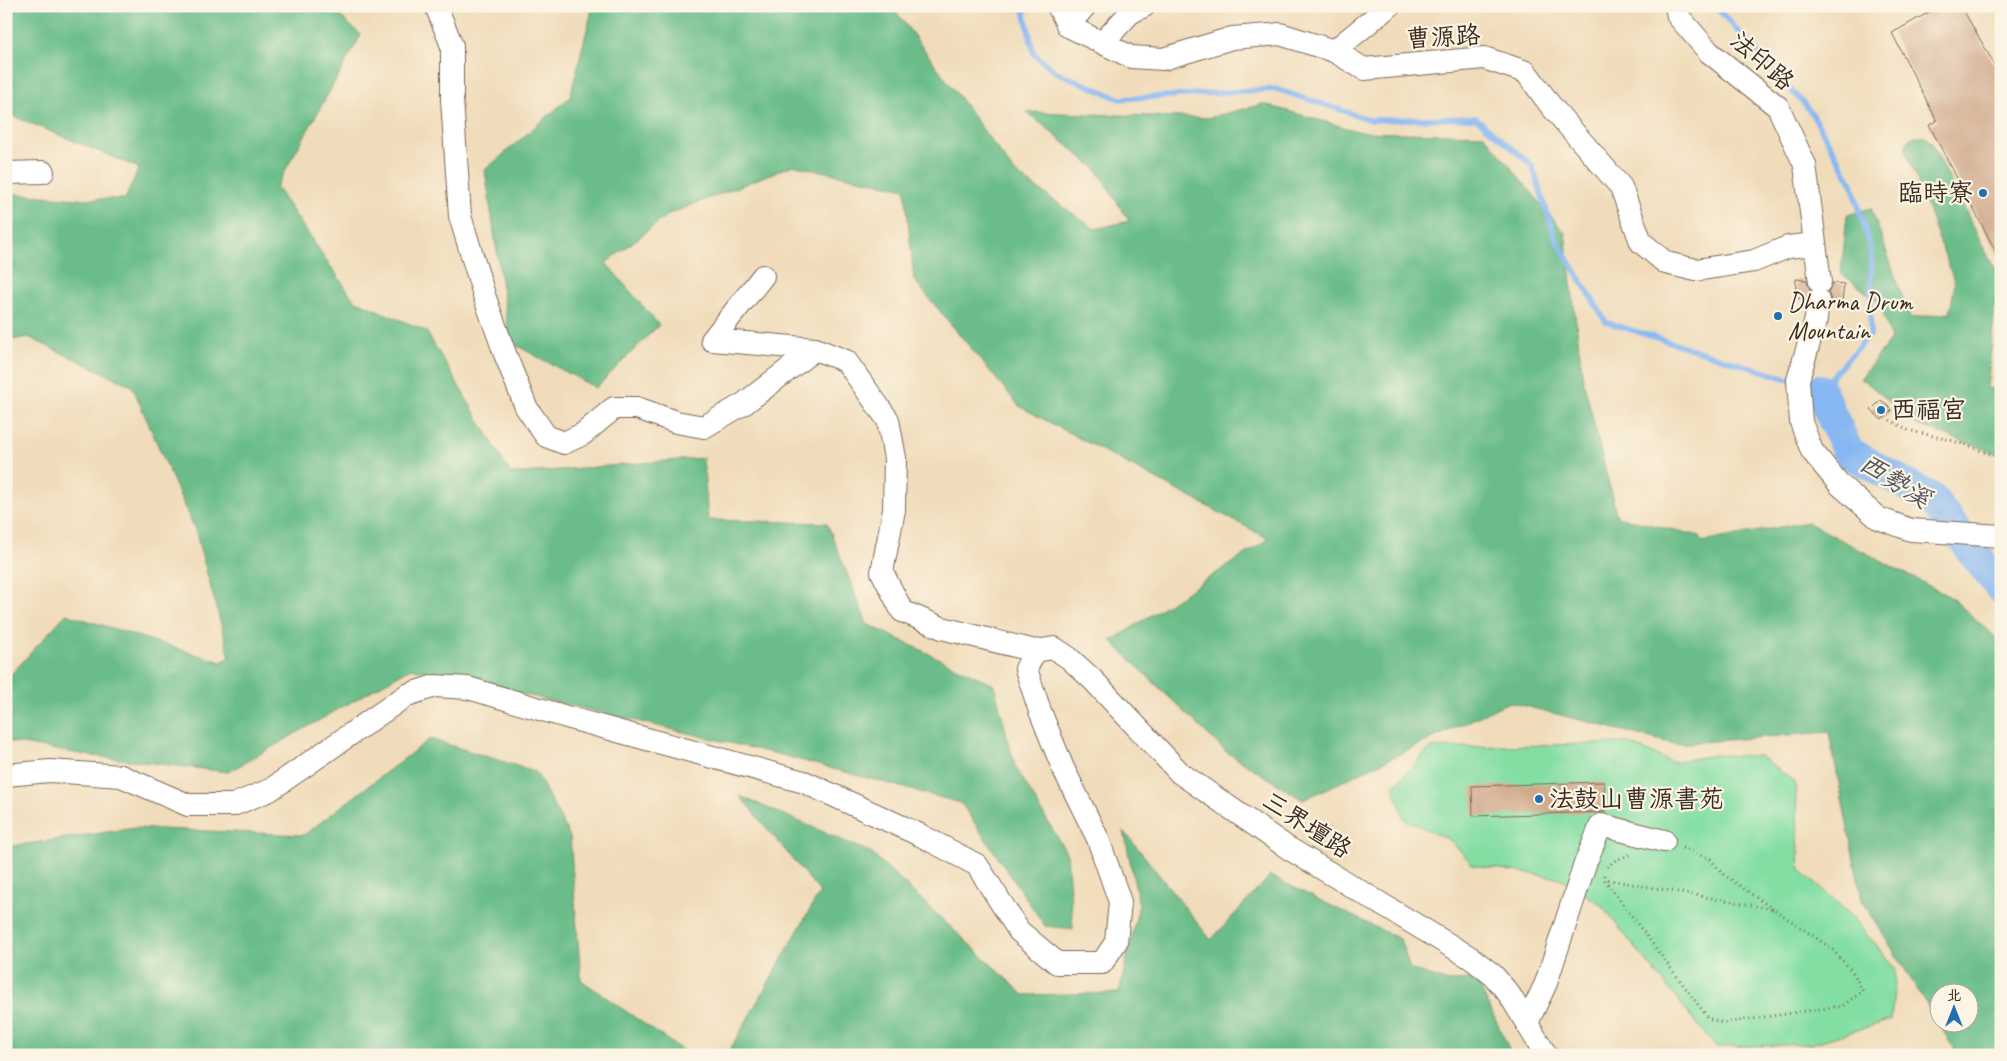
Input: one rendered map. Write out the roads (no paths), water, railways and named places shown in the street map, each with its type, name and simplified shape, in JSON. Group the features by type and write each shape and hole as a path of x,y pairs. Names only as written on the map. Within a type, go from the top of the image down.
{"street":[{"path":"436,6 452,46 452,100 460,216 505,354 526,407 546,436 564,443 583,434 614,408 637,408 676,422 704,427 745,403 815,350"},
{"path":"1058,6 1068,26 1085,6"},
{"path":"1103,42 1130,13 1144,6"},
{"path":"1334,51 1389,6"},
{"name":"法印路","path":"1676,6 1678,16 1709,52 1778,107 1805,165 1819,291 1816,318 1798,380 1801,422 1812,451 1840,485 1878,518 1911,530 2001,536"},
{"name":"曹源路","path":"1068,26 1131,57 1163,59 1232,38 1280,34 1334,51 1364,69 1484,58 1526,72 1551,106 1621,187 1641,242 1666,263 1696,270 1754,261 1788,247 1815,244"},
{"path":"6,173 43,172"},
{"name":"三界壇路","path":"763,276 712,340 815,350 846,361 888,420 895,458 894,510 882,572 902,611 942,628 1034,651 1054,648 1069,658 1093,680 1180,772 1280,843 1471,958 1492,975 1509,994 1546,1055"},
{"path":"6,775 50,771 121,776 188,805 233,805 270,790 407,695 435,686 468,688 587,723 804,782 920,835 977,865 1020,932 1057,963 1102,963 1116,942 1120,902 1098,839 1064,768 1037,703 1026,669 1034,651"},
{"path":"1527,1023 1546,983 1585,864 1601,825 1664,841"}],"waterway":[{"path":"1023,6 1034,54 1056,72 1120,99 1276,89 1371,120 1476,118 1532,165 1555,237 1606,322 1794,381"},
{"path":"1715,6 1811,112 1852,183 1872,256 1870,334 1820,390 1803,384"},
{"name":"西勢溪","path":"1820,390 1848,452 1932,499 2001,588"}],"place":[{"name":"臨時寮","path":"1983,193"},
{"name":"Dharma Drum Mountain","path":"1778,316"},
{"name":"西福宮","path":"1881,410"},
{"name":"法鼓山曹源書苑","path":"1539,799"}]}
